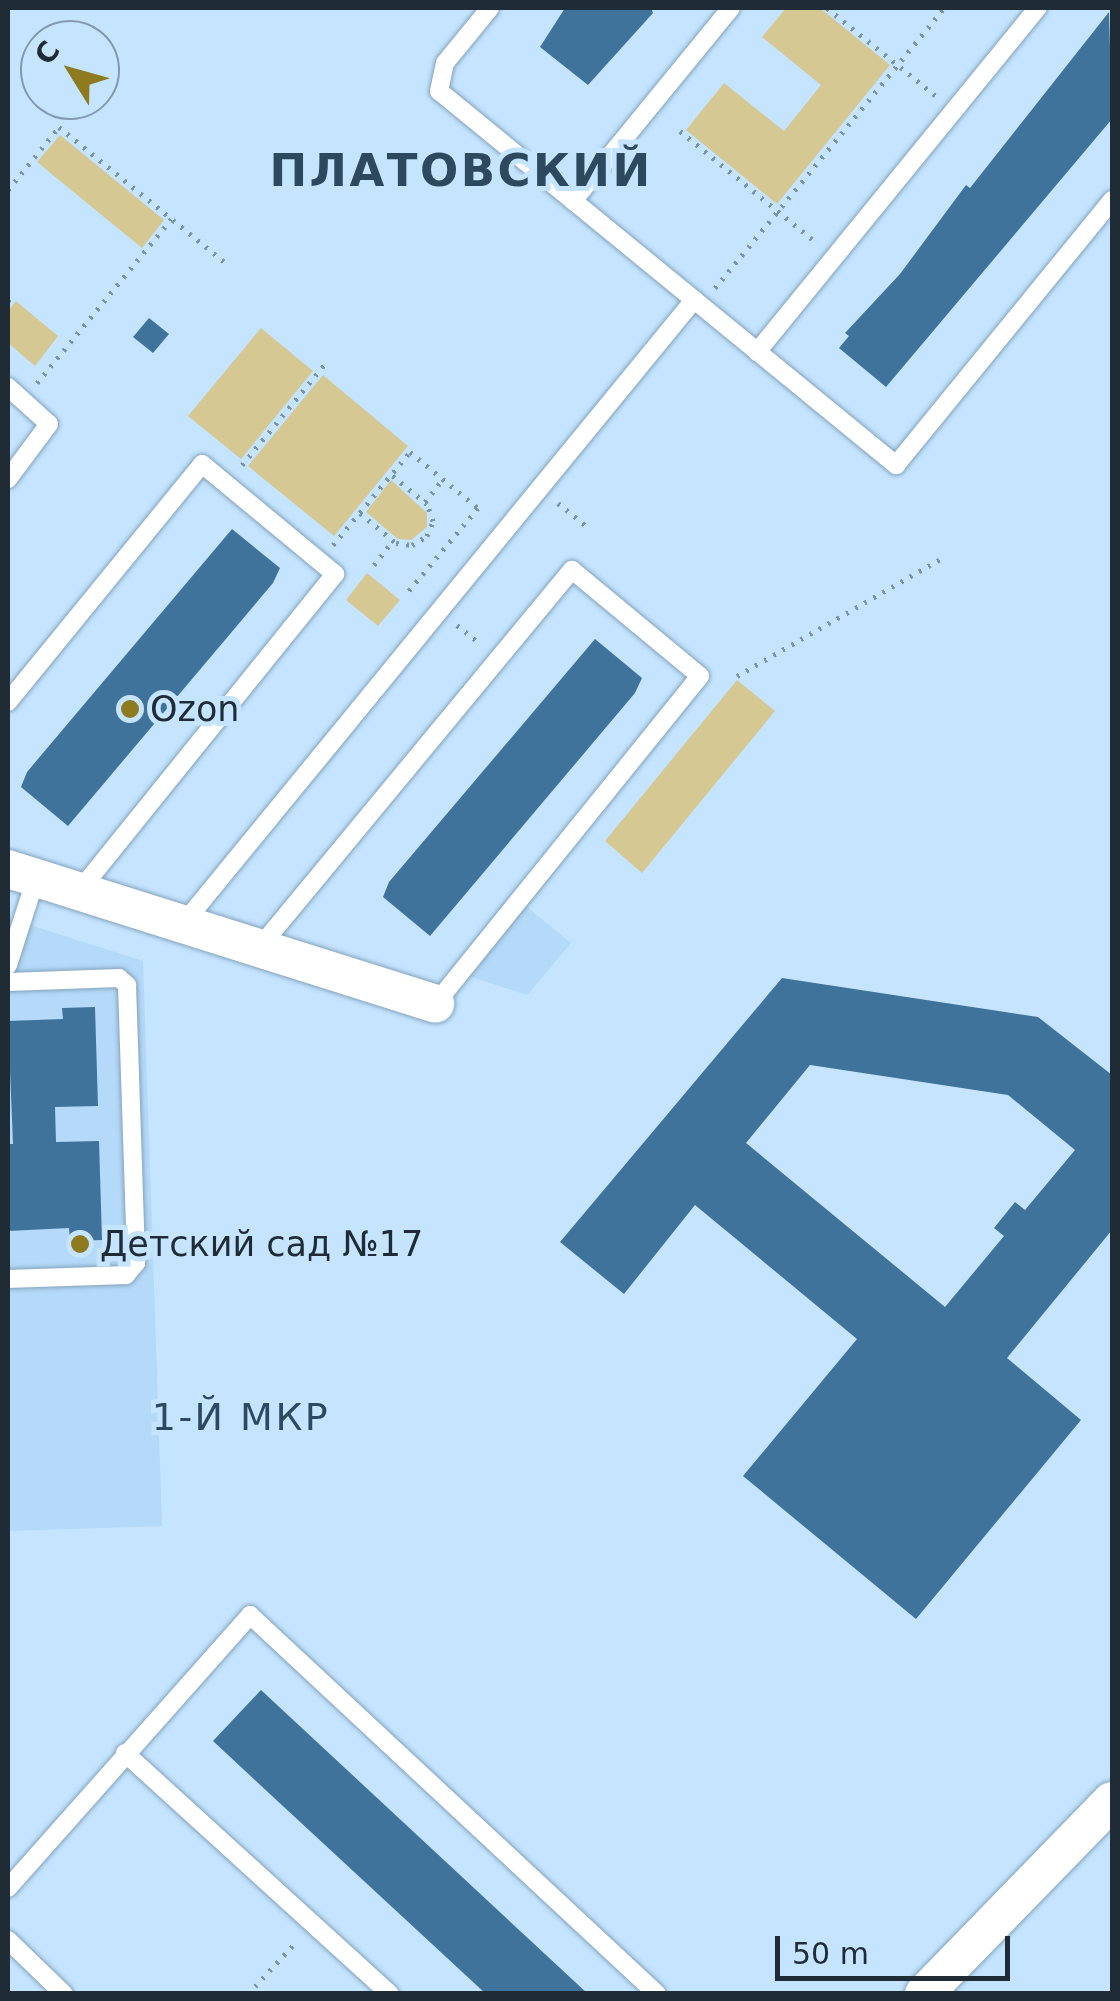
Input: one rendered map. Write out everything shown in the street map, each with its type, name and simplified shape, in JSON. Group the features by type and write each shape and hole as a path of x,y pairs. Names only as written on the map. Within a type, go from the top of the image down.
{"street":[{"path":"22,874 435,1004"},
{"path":"926,1993 1112,1801"}],"lane":[{"path":"490,8 445,63 440,90 896,465 1112,200"},
{"path":"573,201 731,8"},
{"path":"757,352 1038,8"},
{"path":"183,924 697,303"},
{"path":"8,387 49,424 8,479"},
{"path":"8,702 202,464 335,574 78,891"},
{"path":"259,948 572,570 700,676 435,1004"},
{"path":"8,965 22,874"},
{"path":"8,982 119,978 127,985 136,1263 126,1274 8,1279"},
{"path":"8,1888 250,1616 658,1994"},
{"path":"125,1753 390,1994"},
{"path":"8,1940 64,1994"}],"path":[{"path":"827,8 924,86"},
{"path":"697,303 778,211 944,8"},
{"path":"8,190 59,128 228,266"},
{"path":"680,131 804,233"},
{"path":"37,382 171,219"},
{"path":"228,483 326,364"},
{"path":"321,560 410,452 478,508 408,593"},
{"path":"360,513 394,541 412,545 426,536 433,520 425,502 391,474"},
{"path":"425,502 444,480"},
{"path":"557,502 586,526"},
{"path":"374,565 394,541"},
{"path":"737,676 944,556"},
{"path":"456,624 485,648"},
{"path":"248,1994 314,1924"}],"shaded area":[{"path":"786,8 820,8 890,65 777,204 686,130 724,83 784,131 821,85 762,37"},
{"path":"60,135 164,220 142,248 37,162"},
{"path":"16,301 58,336 35,366 8,343 8,311"},
{"path":"261,328 313,371 241,459 188,416"},
{"path":"323,375 408,446 334,536 248,466"},
{"path":"391,480 427,513 427,527 411,540 398,539 366,512"},
{"path":"367,573 400,600 378,626 346,600"},
{"path":"737,680 775,711 642,873 605,841"},
{"path":"523,904 571,943 527,995 465,975"},
{"name":"Детский сад №17","path":"8,918 143,961 162,1526 8,1531"}],"building":[{"path":"565,8 651,8 653,13 588,85 540,47"},
{"path":"1109,12 1112,119 886,387 839,348 849,336 845,333 900,274 966,185 970,188"},
{"path":"149,318 169,334 153,353 133,337"},
{"path":"232,529 280,568 273,583 68,826 21,787 27,772"},
{"path":"595,639 642,678 635,693 430,936 383,897 389,882"},
{"path":"782,978 1038,1017 1112,1075 1112,1230 1007,1358 1081,1420 916,1619 743,1476 857,1339 695,1205 624,1294 560,1242","holes":["810,1065 1008,1095 1075,1150 1025,1210 1015,1202 994,1228 1004,1236 945,1307 746,1143"]},
{"path":"95,1007 98,1106 55,1107 56,1142 99,1141 102,1240 70,1241 69,1228 8,1231 8,1144 13,1144 8,1021 63,1019 62,1008"},
{"path":"261,1690 588,1994 486,1994 271,1795 213,1741"}],"place":[{"name":"Ozon","path":"130,709"},
{"name":"Детский сад №17","path":"80,1244"}],"district":[{"name":"ПЛАТОВСКИЙ","path":"461,171"},
{"name":"1-Й МКР","path":"241,1418"}]}
